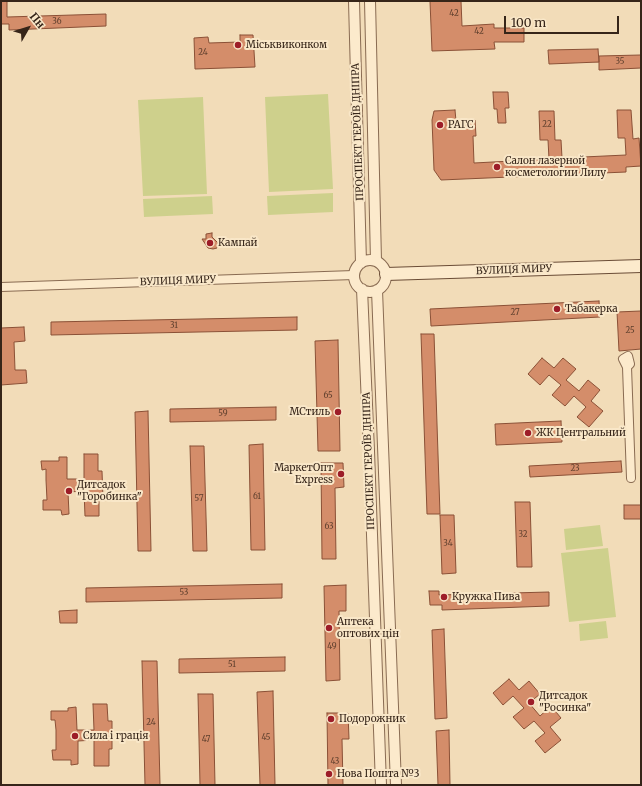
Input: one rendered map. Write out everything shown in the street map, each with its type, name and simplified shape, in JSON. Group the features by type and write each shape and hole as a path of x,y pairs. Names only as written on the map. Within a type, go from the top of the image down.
{"main road":[{"name":"ВУЛИЦЯ МИРУ","path":"386,274 641,266"}],"street":[{"name":"ПРОСПЕКТ ГЕРОЇВ ДНІПРА","path":"354,1 361,263"},
{"name":"ПРОСПЕКТ ГЕРОЇВ ДНІПРА","path":"370,1 376,261"},
{"path":"369,260 376,261 381,264 386,274 384,284 372,292 362,289 358,285 354,275 355,271 361,263 369,260"},
{"name":"ВУЛИЦЯ МИРУ","path":"1,287 354,275"},
{"name":"ПРОСПЕКТ ГЕРОЇВ ДНІПРА","path":"362,289 381,785"},
{"name":"ПРОСПЕКТ ГЕРОЇВ ДНІПРА","path":"377,290 396,785"},
{"path":"626,367 631,478"},
{"name":"ПРОСПЕКТ ГЕРОЇВ ДНІПРА","path":"372,537 386,538"},
{"path":"377,693 392,693"}],"green space":[{"path":"328,94 333,189 269,192 265,97"},
{"path":"203,97 207,194 143,196 138,100"},
{"path":"333,193 333,212 268,215 267,196"},
{"path":"212,196 213,214 144,217 143,199"},
{"path":"600,525 603,546 566,550 564,529"},
{"path":"608,548 616,617 569,622 561,553"},
{"path":"606,621 608,638 580,641 579,624"}],"building":[{"path":"1,1 7,1 7,17 106,14 106,26 9,30 9,24 1,24"},
{"path":"430,1 461,1 462,26 494,24 494,28 524,28 524,42 494,42 495,49 432,51"},
{"path":"240,35 253,35 255,67 195,69 194,38 208,37 209,43 240,42"},
{"path":"598,49 599,62 549,64 548,50"},
{"path":"641,55 641,68 599,70 599,56"},
{"path":"493,92 508,92 509,108 505,108 506,123 498,123 497,109 494,109"},
{"path":"455,110 456,121 475,120 476,136 473,136 474,163 549,159 548,140 540,140 539,111 554,111 555,140 561,140 562,158 626,155 625,138 618,138 617,110 631,110 633,139 639,138 641,166 626,167 626,172 441,180 434,170 432,120 434,111"},
{"path":"212,233 212,237 218,243 217,248 213,249 208,248 202,239 206,239 206,234"},
{"path":"599,301 600,317 431,326 430,309"},
{"path":"641,311 641,349 619,351 617,312"},
{"path":"297,317 297,330 51,335 51,322"},
{"path":"24,327 25,341 14,342 15,370 26,370 27,383 1,385 1,328"},
{"path":"421,334 434,334 440,514 427,514"},
{"path":"338,340 340,451 318,451 315,341"},
{"path":"542,358 554,368 563,358 576,369 566,380 579,391 588,380 600,390 591,401 603,411 589,427 577,417 586,407 574,396 565,406 552,395 561,385 549,375 540,385 528,374"},
{"path":"276,407 276,420 170,422 170,409"},
{"path":"148,411 151,551 138,551 135,412"},
{"name":"ЖК Центральний","path":"561,421 562,442 496,445 495,424"},
{"path":"263,444 265,550 251,550 249,445"},
{"path":"190,446 204,446 207,551 193,551"},
{"path":"84,454 98,454 98,471 102,471 103,499 99,499 99,516 85,516 84,491 68,492 69,514 62,515 61,510 43,510 43,500 47,500 46,469 42,470 41,461 59,461 59,457 67,457 67,479 84,479"},
{"path":"621,461 622,472 530,477 529,466"},
{"path":"321,463 343,463 344,487 335,488 336,559 322,559"},
{"path":"515,502 530,502 532,567 517,567"},
{"path":"624,505 641,505 641,519 624,519"},
{"path":"440,515 454,515 456,573 442,574"},
{"path":"282,584 282,598 86,602 86,588"},
{"path":"346,585 346,611 339,611 340,680 326,681 324,586"},
{"path":"429,591 439,591 439,595 549,592 549,606 442,610 442,605 430,605"},
{"path":"77,610 77,623 60,623 59,611"},
{"path":"444,629 447,718 435,719 432,630"},
{"path":"285,657 285,671 179,673 179,659"},
{"path":"142,661 157,661 160,785 145,785"},
{"path":"509,679 519,690 529,681 540,694 529,703 540,716 551,706 561,718 550,727 561,740 545,753 535,741 545,733 534,721 524,729 513,717 524,708 513,696 503,705 493,693"},
{"path":"273,691 275,785 260,785 257,692"},
{"path":"198,694 213,694 215,785 200,785"},
{"path":"93,704 107,704 108,721 112,721 112,749 109,749 109,766 94,766 94,740 78,741 78,764 71,765 71,760 53,760 52,750 56,750 56,730 55,720 51,720 51,711 68,711 68,708 76,707 77,730 94,730"},
{"path":"327,713 348,713 349,739 342,739 343,785 328,785"},
{"path":"449,730 450,785 438,785 436,731"}],"place":[{"name":"Міськвиконком","path":"238,45"},
{"name":"РАГС","path":"440,125"},
{"name":"Салон лазерной косметологии Лилу","path":"497,167"},
{"name":"Кампай","path":"210,243"},
{"name":"Табакерка","path":"557,309"},
{"name":"МСтиль","path":"338,412"},
{"name":"ЖК Центральний","path":"528,433"},
{"name":"МаркетОпт Express","path":"341,474"},
{"name":"Дитсадок \"Горобинка\"","path":"69,491"},
{"name":"Кружка Пива","path":"444,597"},
{"name":"Аптека оптових цін","path":"329,628"},
{"name":"Дитсадок \"Росинка\"","path":"531,702"},
{"name":"Подорожник","path":"331,719"},
{"name":"Сила і грація","path":"75,736"},
{"name":"Нова Пошта №3","path":"329,774"}]}
